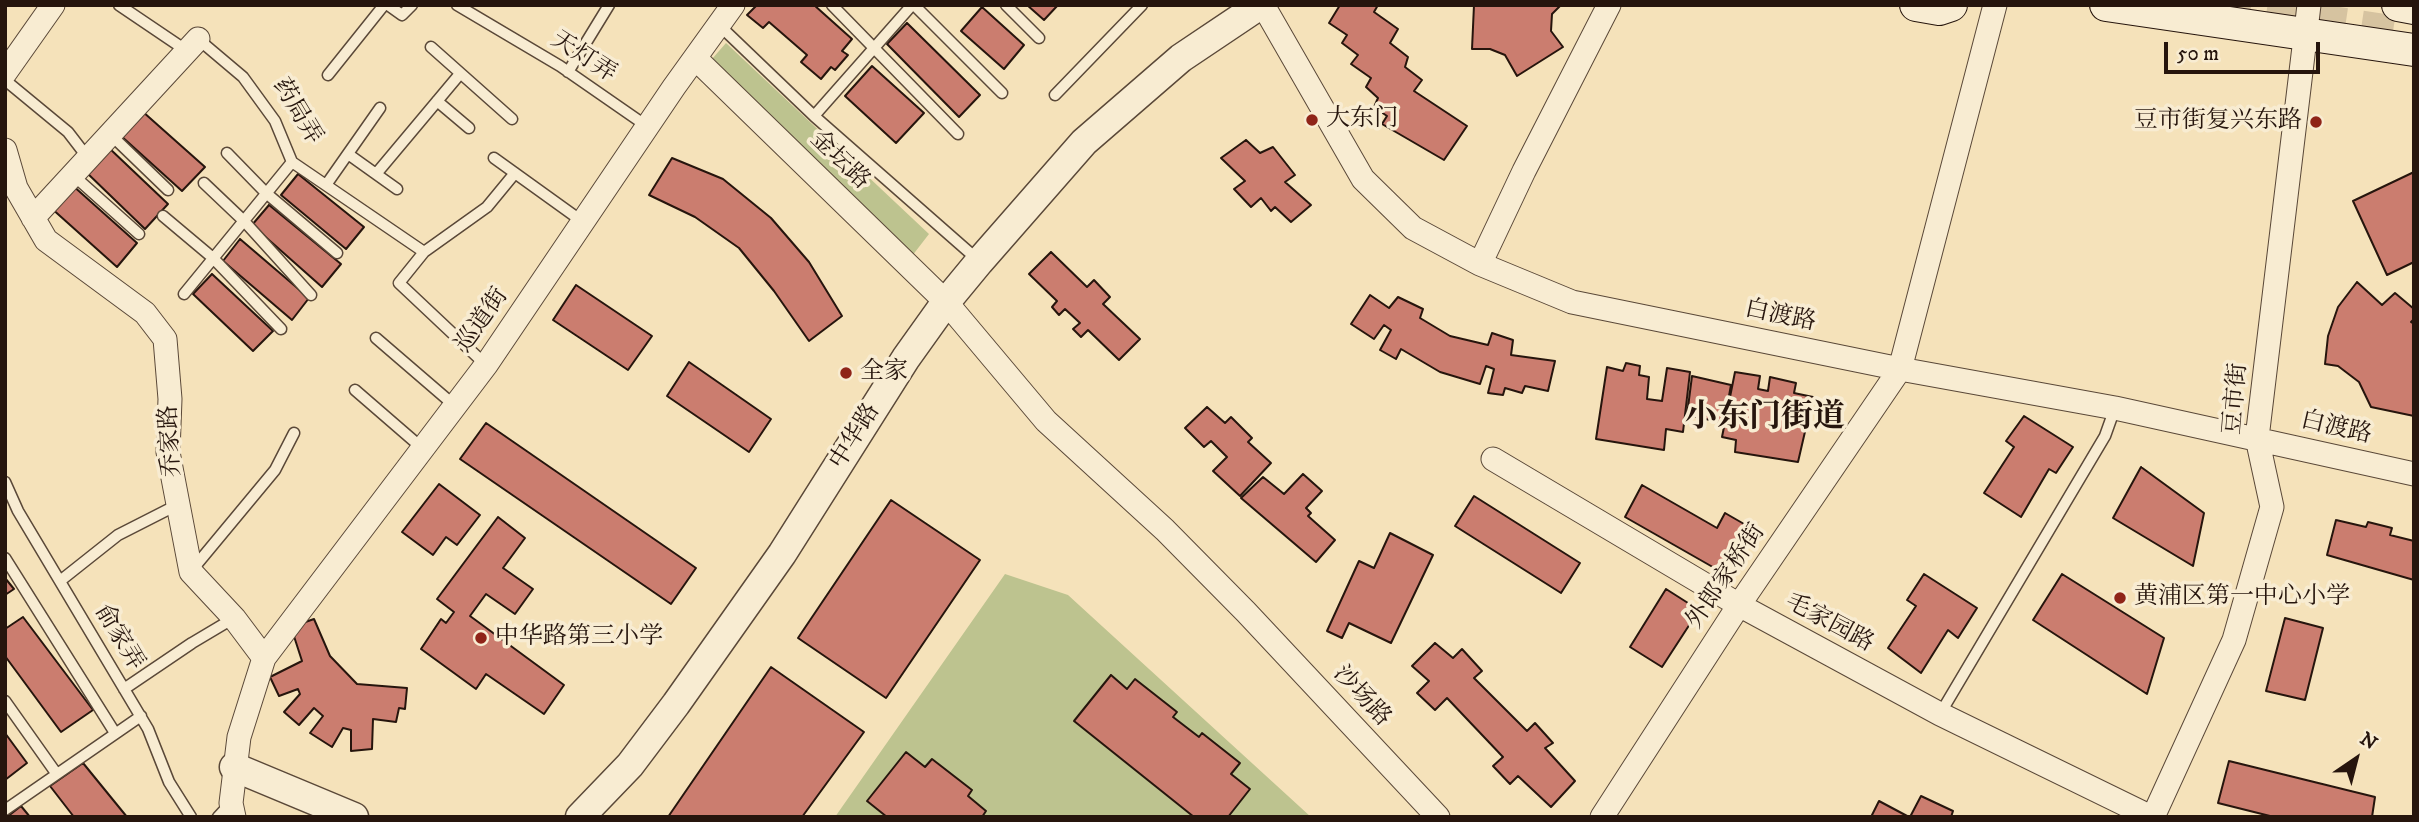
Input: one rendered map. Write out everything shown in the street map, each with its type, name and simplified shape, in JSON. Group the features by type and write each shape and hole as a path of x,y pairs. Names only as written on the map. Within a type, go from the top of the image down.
{"main road":[{"path":"1916,5 1939,9 1951,5"},
{"path":"2106,5 2307,20 2414,51"},
{"path":"2398,5 2414,8"}],"street":[{"path":"5,73 53,5"},
{"name":"巡道街","path":"264,658 486,365 733,5"},
{"name":"中华路","path":"580,817 630,765 676,704 782,554 906,358 979,262 1084,142 1181,58 1261,5"},
{"name":"白渡路","path":"1261,5 1363,179 1413,228 1480,264 1572,302 1900,369 2115,408 2414,474"},
{"path":"1480,264 1609,5"},
{"name":"外郎家桥街","path":"1602,817 1739,605 1900,369 1995,5"},
{"name":"豆市街","path":"2152,817 2234,640 2272,507 2257,438 2307,20"},
{"path":"33,218 193,45"},
{"name":"金坛路","path":"695,58 946,302 1046,421 1165,530 1246,612"},
{"name":"乔家路","path":"5,150 16,188 46,240 145,313 165,339 170,400 168,452 191,572"},
{"name":"毛家园路","path":"1493,459 1739,605 1940,714 2152,817"},
{"path":"191,572 234,618 264,658 239,737 228,812"},
{"name":"沙场路","path":"1246,612 1438,817"},
{"path":"234,767 354,817"}],"lane":[{"name":"药局弄","path":"119,5 193,45 243,77 275,121 292,162 424,252"},
{"path":"328,75 386,5 402,15 412,5"},
{"path":"568,72 609,5"},
{"path":"832,5 958,134"},
{"path":"814,116 913,5 1002,93"},
{"path":"1006,5 1039,38"},
{"path":"1055,95 1142,5"},
{"name":"天灯弄","path":"464,7 568,72 648,127"},
{"path":"718,24 814,116 979,262"},
{"path":"430,47 512,119"},
{"path":"376,174 459,75"},
{"path":"5,80 68,132 80,166 139,234"},
{"path":"437,101 469,128"},
{"path":"326,185 380,108"},
{"path":"110,134 168,190"},
{"path":"227,153 267,193 337,253"},
{"path":"348,154 397,189"},
{"path":"494,158 583,222"},
{"path":"184,294 292,162"},
{"path":"486,365 399,283 424,252 487,208 514,173"},
{"path":"204,183 244,221 311,295"},
{"path":"163,216 214,258 281,329"},
{"path":"376,338 455,406"},
{"path":"355,390 422,449"},
{"path":"1940,714 2105,436 2115,408"},
{"path":"191,572 275,470 294,433"},
{"name":"俞家弄","path":"5,482 18,511 141,716 169,782 191,817"},
{"path":"60,581 118,535 177,505"},
{"path":"5,558 116,733"},
{"path":"124,689 192,642 234,618"},
{"path":"5,701 56,773"},
{"path":"5,810 141,716"}],"green space":[{"path":"726,43 929,234 912,256 712,59"},
{"path":"1005,574 1068,595 1311,817 835,817"}],"building":[{"path":"757,5 814,5 852,39 842,51 848,55 835,70 831,67 821,79 801,62 807,55 769,22 763,28 747,15"},
{"path":"1027,5 1058,5 1044,20"},
{"path":"1340,5 1378,5 1374,12 1398,29 1390,43 1408,57 1405,67 1422,80 1414,91 1467,126 1444,160 1382,124 1387,116 1374,107 1378,98 1366,87 1371,78 1351,64 1358,55 1342,43 1347,35 1329,23"},
{"path":"1474,5 1561,5 1552,14 1551,31 1563,47 1517,76 1505,55 1490,49 1472,49"},
{"path":"982,7 1024,45 1004,69 961,31"},
{"path":"907,23 980,95 959,117 887,44"},
{"path":"872,66 924,113 896,143 845,96"},
{"path":"142,111 205,167 182,191 120,135"},
{"path":"1246,140 1260,153 1273,147 1295,175 1285,182 1311,205 1291,222 1275,207 1271,211 1261,198 1251,207 1234,189 1245,181 1221,158"},
{"path":"108,147 168,204 145,229 85,171"},
{"path":"672,158 723,179 771,218 809,262 842,316 809,341 774,291 739,248 695,217 649,195"},
{"path":"2414,172 2414,262 2387,275 2353,201"},
{"path":"298,174 364,227 346,249 281,195"},
{"path":"71,184 137,243 117,267 50,207"},
{"path":"269,205 341,264 322,287 252,225"},
{"path":"240,239 309,298 292,320 223,261"},
{"path":"1051,252 1087,287 1094,280 1110,297 1103,304 1140,339 1119,360 1088,330 1081,337 1073,329 1080,323 1065,309 1059,315 1052,307 1057,301 1029,274"},
{"path":"212,274 273,331 253,351 193,294"},
{"path":"2357,282 2382,305 2395,293 2414,309 2414,319 2411,322 2414,324 2414,416 2371,407 2359,382 2338,366 2325,364 2328,336 2338,307"},
{"path":"576,285 652,336 628,370 553,320"},
{"path":"1370,295 1389,308 1398,297 1423,309 1420,318 1450,336 1488,345 1492,333 1513,340 1511,355 1555,361 1548,391 1525,386 1522,393 1505,388 1503,395 1488,393 1494,369 1486,366 1480,384 1440,372 1401,349 1396,359 1380,350 1391,330 1384,325 1374,339 1351,324"},
{"path":"689,362 771,419 749,452 667,396"},
{"path":"1626,363 1640,366 1639,375 1649,377 1647,399 1662,401 1667,368 1690,372 1683,432 1666,429 1664,450 1596,439 1607,367 1623,371"},
{"path":"1735,372 1760,376 1758,389 1768,391 1770,377 1796,383 1794,393 1813,397 1798,462 1735,452 1736,440 1722,437"},
{"path":"1692,376 1731,385 1724,423 1687,415"},
{"path":"1207,407 1225,423 1231,417 1252,438 1248,442 1271,463 1240,496 1213,471 1227,457 1211,441 1204,447 1185,428"},
{"path":"2024,416 2073,447 2056,473 2049,469 2021,517 1984,493 2014,447 2006,441"},
{"path":"486,423 696,568 671,604 460,459"},
{"path":"2141,467 2204,513 2193,566 2113,518"},
{"path":"1303,474 1322,491 1306,508 1311,513 1308,516 1335,540 1316,562 1241,498 1263,477 1284,494"},
{"path":"439,484 480,515 457,545 446,537 433,555 402,532"},
{"path":"1642,485 1717,528 1725,513 1751,528 1725,574 1625,517"},
{"path":"1474,496 1580,563 1561,593 1455,526"},
{"path":"891,500 980,560 886,698 798,638"},
{"path":"498,517 525,538 503,568 533,589 515,614 486,594 470,616 564,685 544,714 486,674 476,689 421,649 441,619 446,623 454,612 437,599"},
{"path":"2336,520 2366,527 2368,522 2392,528 2390,535 2414,541 2414,580 2327,555"},
{"path":"1390,533 1433,555 1391,643 1349,623 1342,638 1327,631 1359,561 1374,568"},
{"path":"1924,574 1977,608 1958,638 1948,630 1921,673 1888,648 1916,606 1907,600"},
{"path":"2062,574 2164,638 2147,694 2033,620"},
{"path":"5,578 14,589 5,595"},
{"path":"1666,589 1699,610 1662,667 1630,647"},
{"path":"23,617 93,710 61,732 5,656 5,629"},
{"path":"2285,618 2323,628 2305,700 2266,691"},
{"path":"314,619 330,656 357,684 407,688 405,709 399,708 396,722 373,719 372,749 351,751 351,730 343,728 332,747 310,733 323,716 314,708 299,725 284,712 300,694 298,689 279,696 270,677 302,661 291,627"},
{"path":"1435,643 1453,658 1462,649 1482,671 1474,678 1527,731 1535,723 1553,743 1545,748 1575,781 1551,807 1518,776 1510,784 1493,766 1503,757 1447,698 1435,710 1417,693 1429,681 1412,666"},
{"path":"771,667 864,732 802,817 668,817"},
{"path":"1111,675 1127,689 1135,679 1177,712 1173,717 1199,737 1202,733 1240,763 1231,774 1250,789 1228,817 1194,817 1074,721"},
{"path":"5,733 27,763 5,780"},
{"path":"906,752 925,767 932,759 972,790 968,796 986,811 982,817 887,817 867,801"},
{"path":"2229,761 2375,797 2372,817 2274,817 2218,803"},
{"path":"83,763 127,817 74,817 50,786"},
{"path":"1921,796 1953,811 1951,817 1910,817"},
{"path":"1879,801 1909,817 1871,817"},
{"path":"21,806 30,817 7,817"}],"tunnel":[{"path":"2219,5 2404,33"}],"place":[{"name":"大东门","path":"1312,120"},
{"name":"豆市街复兴东路","path":"2316,122"},
{"name":"全家","path":"846,373"},
{"name":"黄浦区第一中心小学","path":"2120,598"},
{"name":"中华路第三小学","path":"481,638"}],"district":[{"name":"小东门街道","path":"1765,419"}]}
